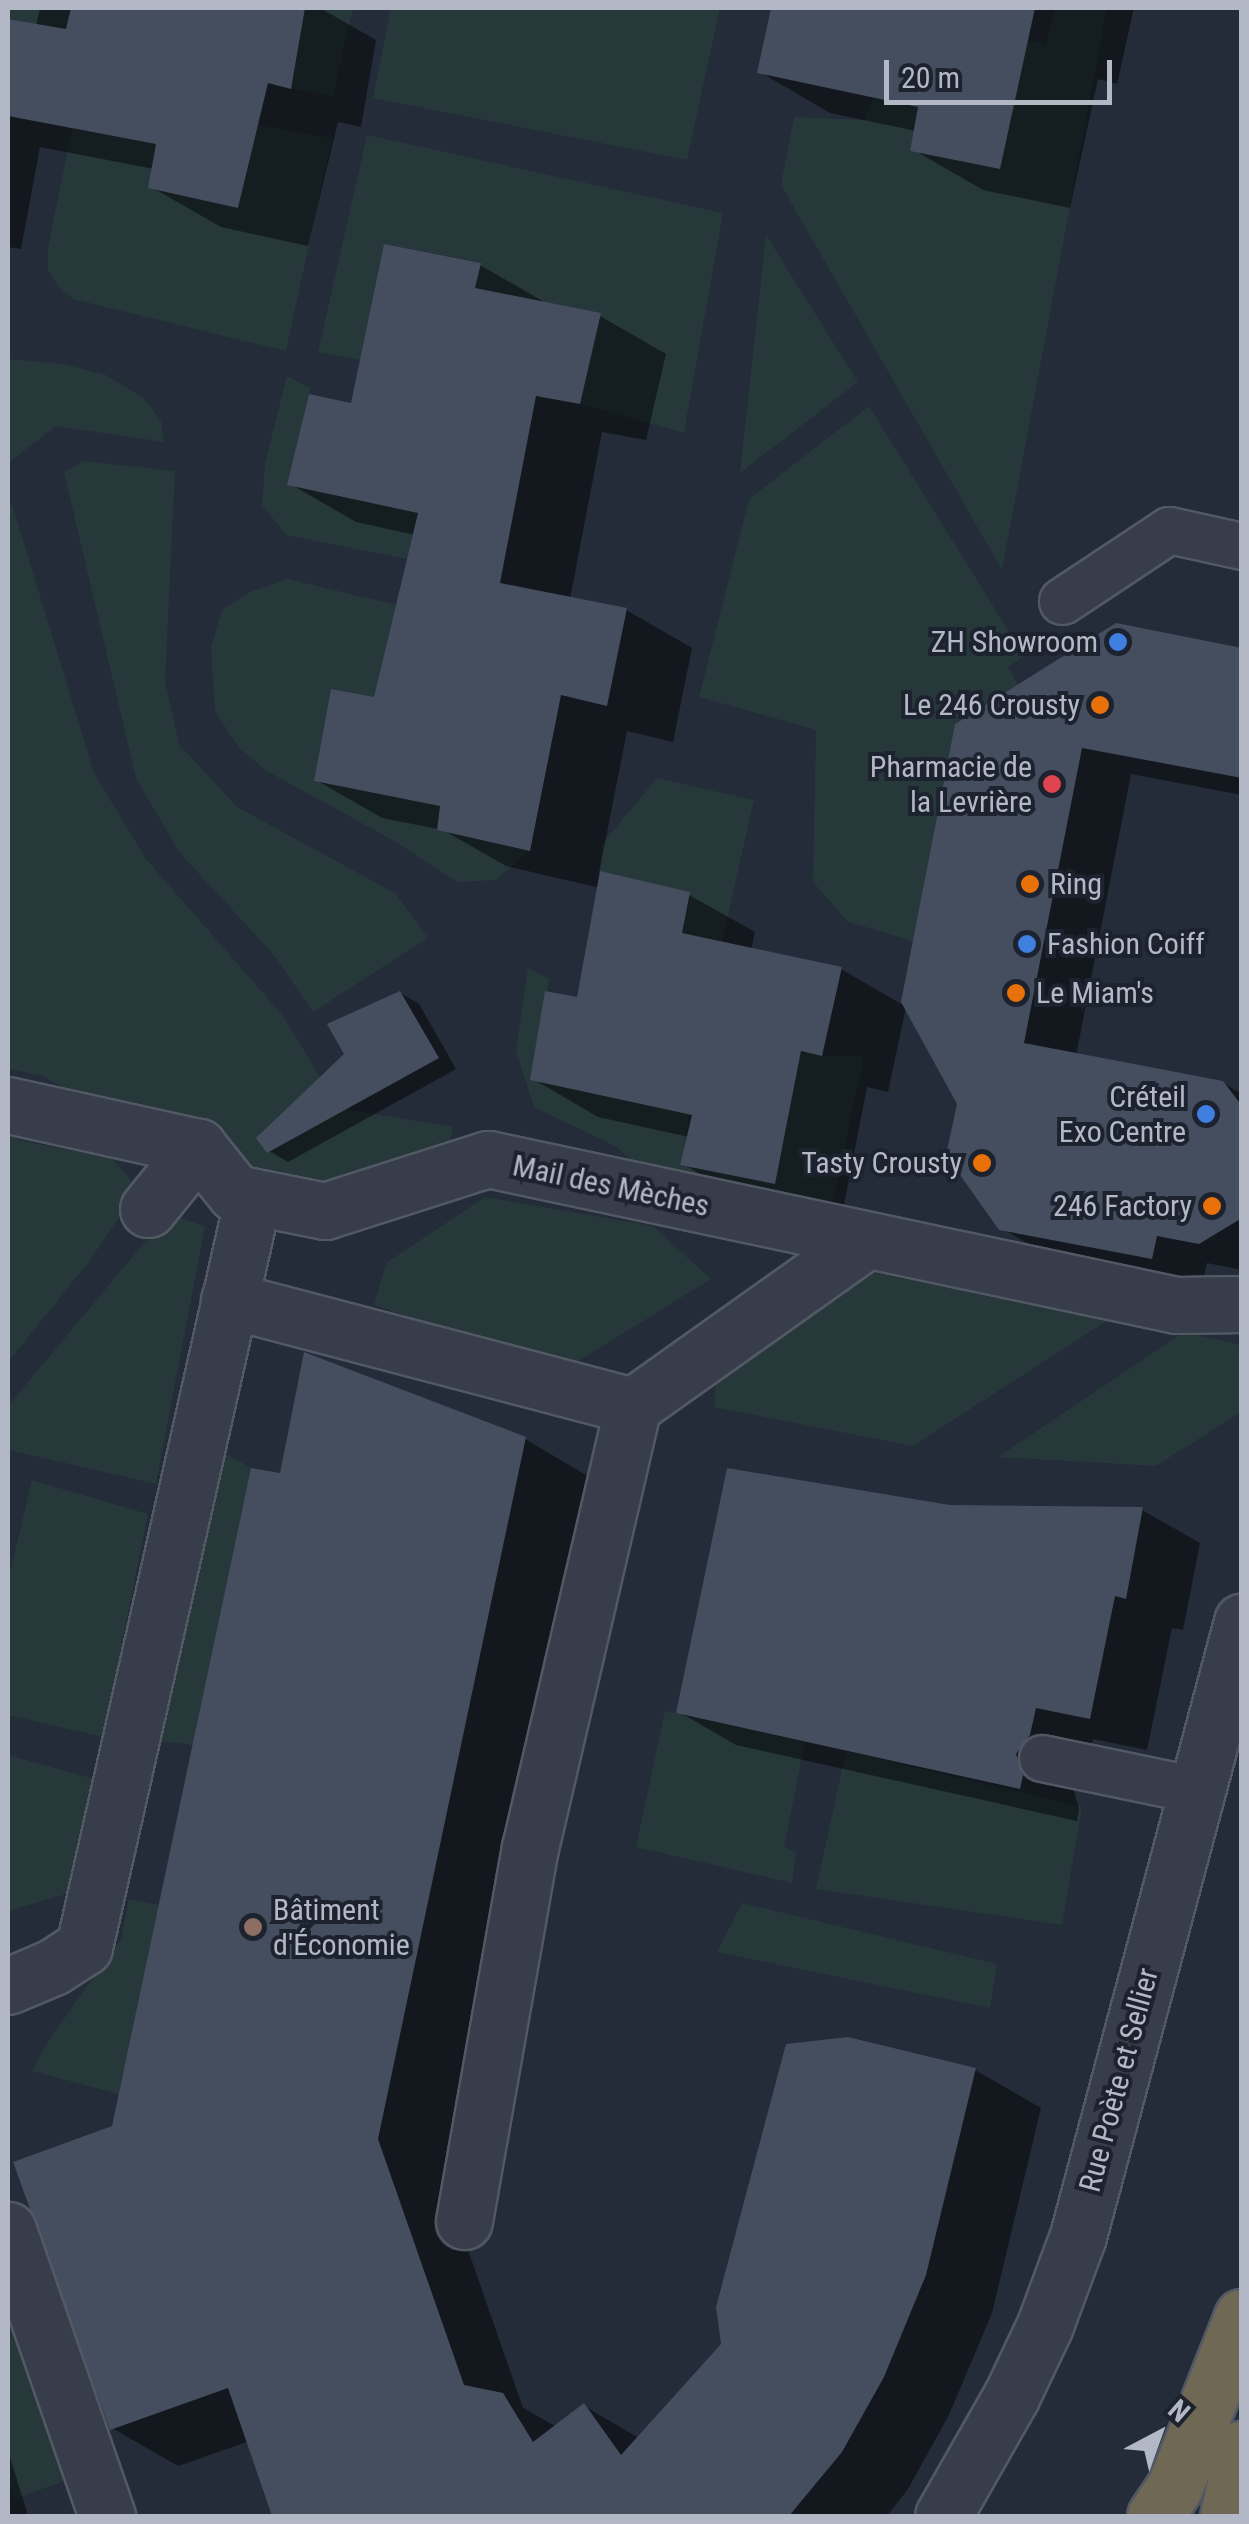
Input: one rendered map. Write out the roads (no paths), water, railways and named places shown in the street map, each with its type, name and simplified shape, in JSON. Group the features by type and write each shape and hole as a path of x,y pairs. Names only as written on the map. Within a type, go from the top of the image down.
{"highway":[{"path":"1156,2516 1175,2486 1242,2317"},
{"path":"1228,2516 1242,2448"}],"street":[{"path":"8,1105 198,1147 148,1209"},
{"name":"Mail des Mèches","path":"198,1147 235,1193 325,1210 488,1159 1176,1305 1242,1304"},
{"path":"8,1986 53,1967 84,1947 253,1196"},
{"path":"464,2222 530,1848 633,1406 865,1240"},
{"path":"230,1300 633,1406"},
{"name":"Rue Poète et Sellier","path":"942,2516 1011,2397 1045,2325 1078,2236 1242,1622"},
{"path":"8,2230 103,2515"}],"lane":[{"path":"1062,602 1169,530 1242,546"},
{"path":"1042,1758 1196,1790"}],"place":[{"name":"ZH Showroom","path":"1118,642"},
{"name":"Le 246 Crousty","path":"1100,705"},
{"name":"Pharmacie de la Levrière","path":"1052,784"},
{"name":"Ring","path":"1030,884"},
{"name":"Fashion Coiff","path":"1027,944"},
{"name":"Le Miam's","path":"1016,993"},
{"name":"Créteil Exo Centre","path":"1206,1114"},
{"name":"Tasty Crousty","path":"982,1163"},
{"name":"246 Factory","path":"1212,1206"},
{"name":"Bâtiment d'Économie","path":"253,1927"}]}
